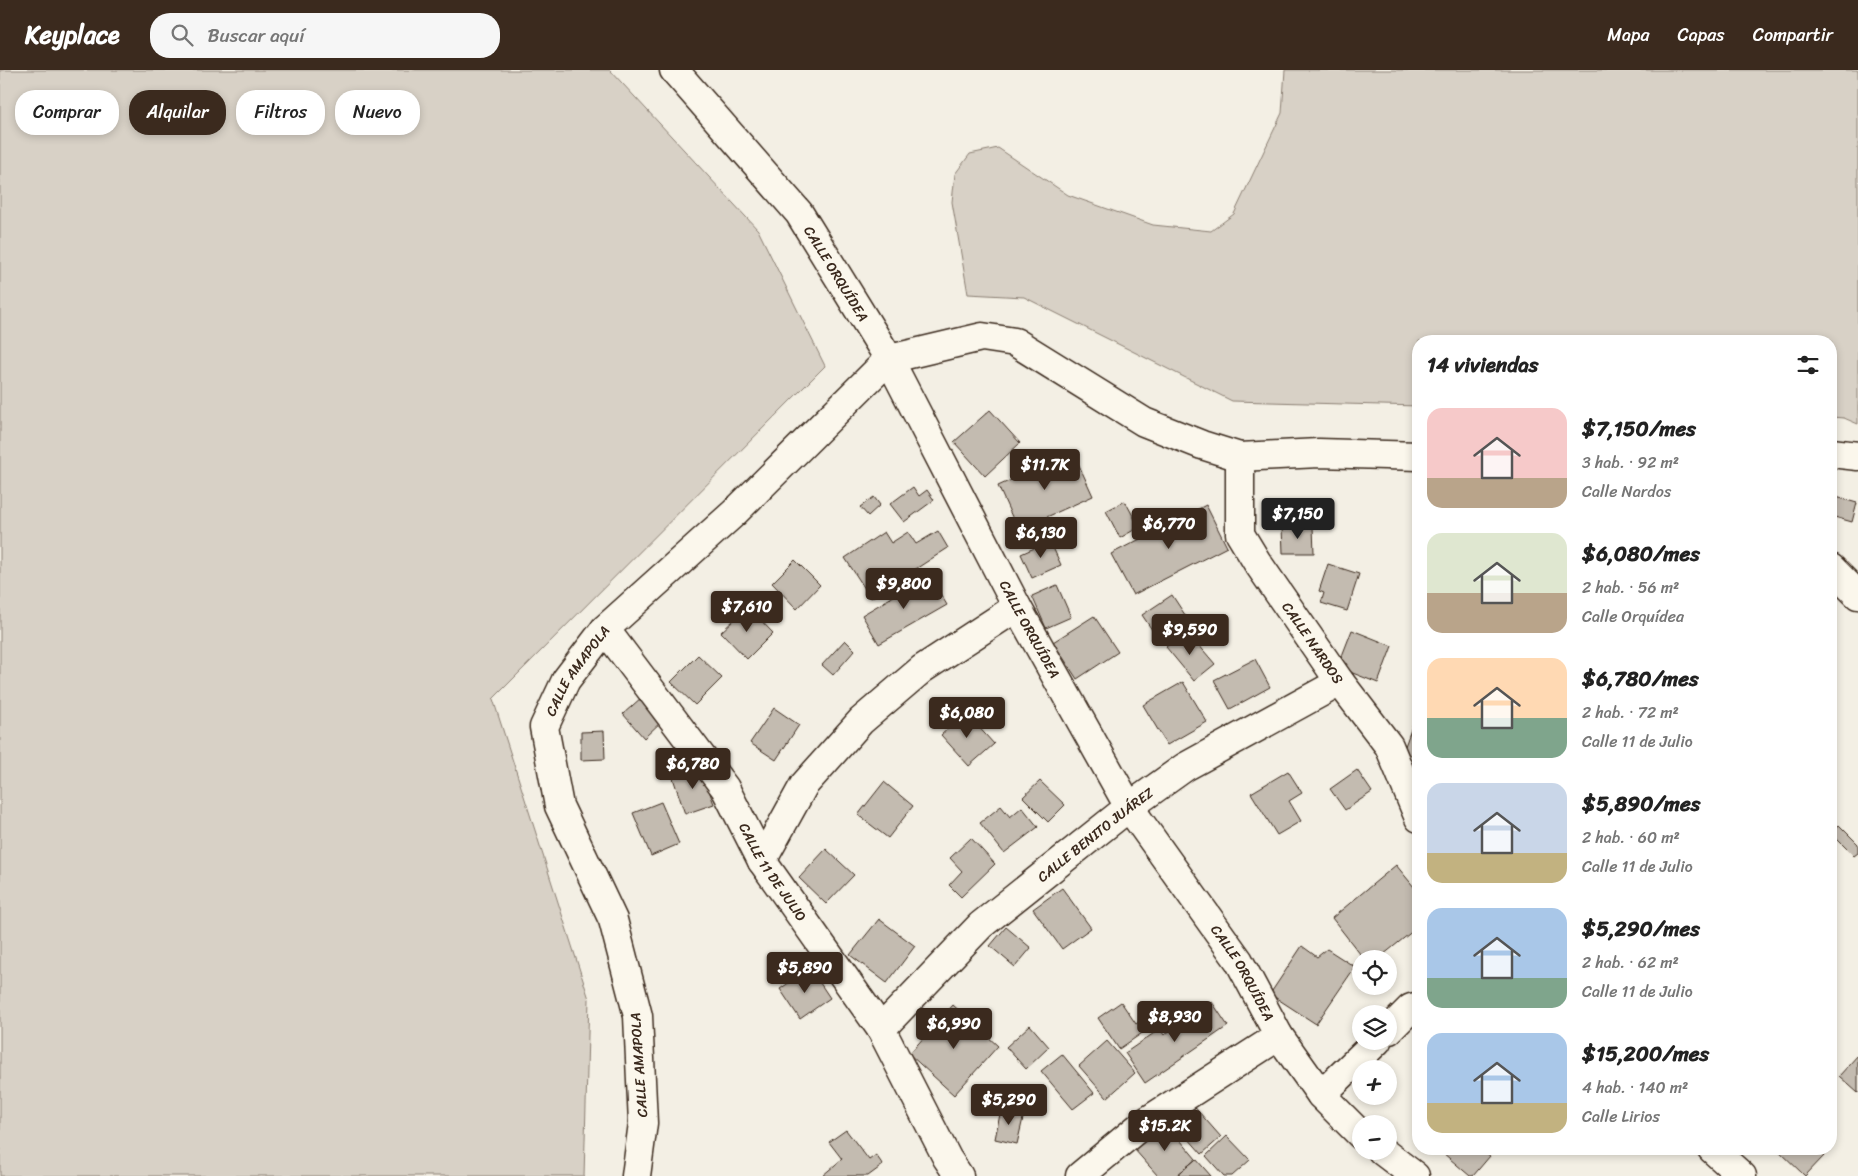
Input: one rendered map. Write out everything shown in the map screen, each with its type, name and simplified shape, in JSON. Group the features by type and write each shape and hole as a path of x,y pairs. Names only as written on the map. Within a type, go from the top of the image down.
{"street":[{"name":"CALLE ORQUÍDEA","path":"674,70 798,212 889,359 1017,607 1130,807 1239,961 1279,1036 1321,1095 1352,1126"},
{"path":"889,359 982,337 1015,342 1144,422 1202,445 1240,457 1318,453 1412,456"},
{"name":"CALLE AMAPOLA","path":"636,1176 643,1123 638,1016 614,920 559,806 544,727 566,680 604,628 734,513 889,359"},
{"path":"1837,454 1858,456"},
{"name":"CALLE NARDOS","path":"1240,457 1240,534 1257,562 1340,682 1389,746 1412,801"},
{"path":"762,861 804,785 861,721 922,670 1017,607"},
{"name":"CALLE 11 DE JULIO","path":"604,628 725,788 762,861 881,1029 947,1158 959,1176"},
{"name":"CALLE BENITO JUÁREZ","path":"881,1029 982,925 1130,807 1185,767 1340,682"},
{"path":"1397,1022 1412,1008"},
{"path":"1080,1176 1144,1123 1279,1036"},
{"path":"1321,1095 1368,1050"},
{"path":"1719,1155 1742,1176"},
{"path":"1394,1160 1416,1176"}],"shaded area":[{"path":"0,70 610,70 758,230 825,366 493,699 589,999 584,1176 0,1176"},
{"path":"1285,70 1858,70 1858,424 1844,418 1837,417 1837,335 1412,335 1412,406 1232,401 1024,297 968,294 952,202 955,174 970,154 998,148 1068,195 1153,225 1211,231 1234,214 1282,113"}],"building":[{"path":"990,410 1020,443 985,476 954,442"},
{"path":"1073,452 1093,496 1018,530 998,486"},
{"path":"913,487 919,496 927,490 934,500 904,522 890,504"},
{"path":"874,497 880,505 868,516 860,507"},
{"path":"1837,497 1857,503 1852,522 1837,518"},
{"path":"1125,501 1139,527 1120,538 1106,511"},
{"path":"1206,505 1227,547 1133,595 1111,554"},
{"path":"1282,527 1313,527 1314,553 1283,553"},
{"path":"938,531 948,548 871,598 845,558 884,532 891,543 908,532 916,544"},
{"path":"1050,541 1061,565 1032,578 1021,554"},
{"path":"795,560 820,585 797,609 772,583"},
{"path":"1328,564 1359,574 1347,611 1321,603 1324,593 1319,591"},
{"path":"929,575 947,605 879,644 862,615"},
{"path":"1057,585 1071,617 1046,628 1032,596"},
{"path":"1172,595 1189,621 1159,640 1142,615"},
{"path":"748,607 773,633 747,659 721,632"},
{"path":"1094,616 1118,652 1077,679 1053,642"},
{"path":"1186,630 1215,664 1194,681 1166,647"},
{"path":"1352,630 1392,646 1378,683 1345,670 1347,664 1340,661"},
{"path":"845,640 855,650 833,675 822,665"},
{"path":"698,655 722,678 695,705 671,682"},
{"path":"1255,659 1270,687 1230,709 1214,680"},
{"path":"1183,682 1207,722 1167,745 1143,705"},
{"path":"642,697 663,720 644,738 623,714"},
{"path":"774,708 799,725 776,760 750,743"},
{"path":"966,713 994,744 969,766 941,735"},
{"path":"1412,726 1412,755 1403,752"},
{"path":"604,731 605,759 581,760 581,732"},
{"path":"700,766 714,804 685,814 672,775"},
{"path":"1357,770 1372,792 1345,810 1330,789"},
{"path":"1288,771 1302,793 1289,801 1301,821 1277,835 1251,793"},
{"path":"1040,781 1065,805 1048,822 1023,797"},
{"path":"884,782 913,806 888,838 858,815"},
{"path":"661,802 679,844 651,856 633,813"},
{"path":"1001,806 1010,817 1022,807 1038,827 1004,853 980,823"},
{"path":"1839,825 1858,844 1858,853 1854,856 1837,839 1837,827"},
{"path":"971,838 995,864 961,897 949,885 962,871 950,858"},
{"path":"826,849 854,875 826,904 799,878"},
{"path":"1396,865 1412,884 1412,932 1389,950 1357,950 1332,918"},
{"path":"1062,888 1091,928 1062,949 1033,909"},
{"path":"879,919 915,946 887,983 850,955"},
{"path":"1006,927 1031,948 1015,967 990,946"},
{"path":"1302,946 1317,957 1327,949 1352,965 1352,971 1316,1024 1270,994"},
{"path":"810,968 830,998 800,1019 780,989"},
{"path":"1121,1002 1136,1024 1160,1007 1167,1016 1119,1049 1098,1018"},
{"path":"1212,1002 1228,1026 1145,1083 1125,1053 1160,1029 1164,1035"},
{"path":"953,1005 998,1046 954,1095 909,1054"},
{"path":"1030,1025 1049,1047 1026,1069 1006,1047"},
{"path":"1107,1041 1135,1073 1107,1098 1079,1066"},
{"path":"1062,1054 1094,1093 1073,1109 1041,1071"},
{"path":"1858,1055 1858,1093 1839,1076"},
{"path":"1191,1103 1221,1137 1202,1154 1172,1120"},
{"path":"1001,1109 1024,1114 1017,1144 995,1139"},
{"path":"1165,1122 1196,1159 1176,1176 1158,1176 1134,1149"},
{"path":"846,1130 869,1160 876,1155 883,1165 868,1176 822,1176 842,1159 829,1142"},
{"path":"1227,1136 1250,1160 1232,1176 1224,1176 1206,1156"},
{"path":"1445,1155 1490,1156 1473,1176 1470,1176"},
{"path":"1783,1155 1823,1155 1805,1176"},
{"path":"1196,1159 1211,1176 1176,1176"}]}
